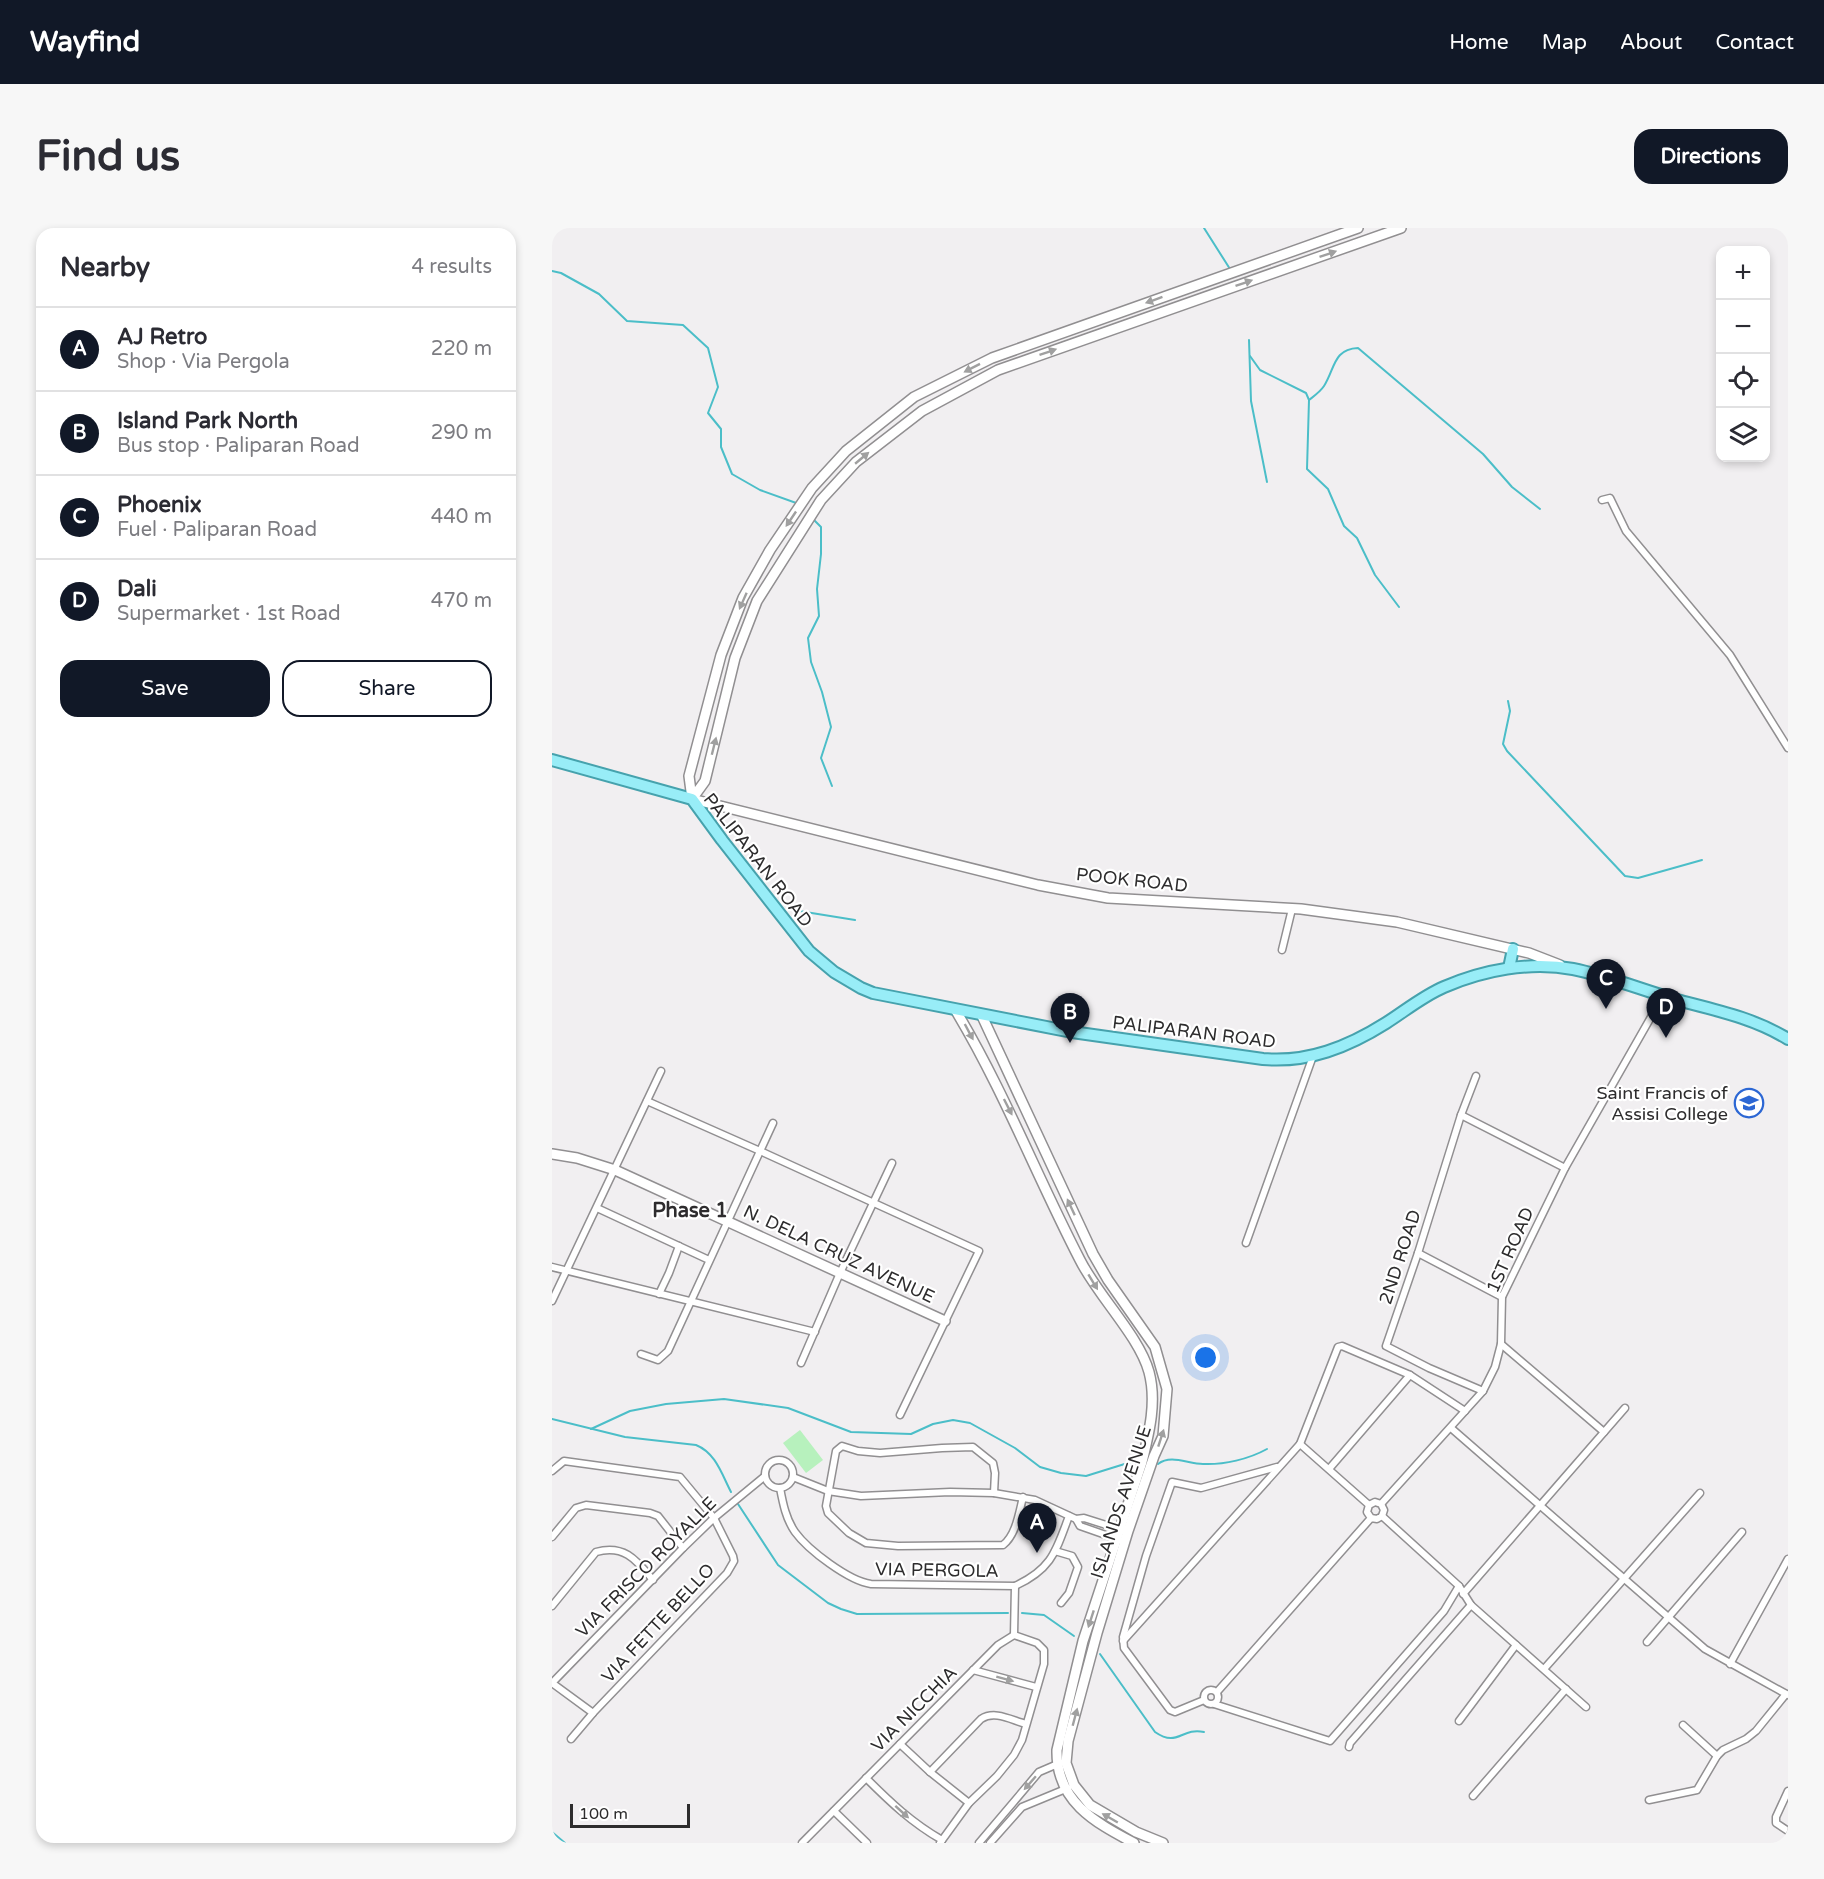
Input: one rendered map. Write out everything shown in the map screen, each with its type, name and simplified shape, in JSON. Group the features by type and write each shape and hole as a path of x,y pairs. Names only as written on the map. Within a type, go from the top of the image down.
{"main road":[{"name":"PALIPARAN ROAD","path":"552,760 692,799 809,951 834,972 873,993 1072,1032 1263,1059 1287,1060 1313,1056 1339,1048 1361,1038 1443,987 1474,976 1509,968 1571,969 1730,1014 1787,1035"},
{"path":"1509,968 1513,949"}],"street":[{"path":"692,799 689,776 722,656 743,598 770,550 812,488 846,451 914,397 992,358 1358,228"},
{"path":"692,799 705,781 735,658 757,602 821,500 856,462 922,411 998,370 1401,228"},
{"path":"1602,500 1610,498 1626,531 1730,655 1788,748"},
{"path":"722,656 735,658"},
{"name":"POOK ROAD","path":"692,799 1038,885 1108,898 1292,909 1416,925 1513,949 1571,969"},
{"path":"1282,950 1292,909"},
{"name":"1ST ROAD","path":"1381,1504 1483,1391 1495,1367 1501,1344 1502,1297 1565,1168 1663,996"},
{"name":"ISLANDS AVENUE","path":"956,1011 1018,1126 1080,1260 1096,1288 1142,1353 1153,1391 1149,1434 1124,1530 1083,1641 1068,1695 1057,1750 1061,1763 1069,1774 1070,1787 1086,1814 1100,1825 1134,1843"},
{"name":"ISLANDS AVENUE","path":"982,1016 1093,1254 1108,1280 1155,1347 1162,1366 1167,1389 1163,1436 1124,1530"},
{"path":"1246,1243 1313,1056"},
{"path":"552,1301 661,1071"},
{"name":"2ND ROAD","path":"1476,1076 1461,1115 1386,1346 1429,1368 1483,1391"},
{"path":"647,1101 873,1201 979,1251 900,1415"},
{"path":"1461,1115 1565,1168"},
{"path":"641,1354 658,1360 664,1356 773,1123"},
{"name":"N. DELA CRUZ AVENUE","path":"552,1154 577,1158 615,1170 945,1321"},
{"path":"801,1363 892,1163"},
{"path":"597,1208 709,1260"},
{"path":"659,1294 679,1245"},
{"path":"1418,1253 1502,1297"},
{"path":"552,1267 815,1332"},
{"path":"1501,1344 1604,1432"},
{"path":"1123,1641 1300,1444 1338,1347 1342,1346 1410,1375 1465,1411"},
{"path":"1329,1469 1410,1375"},
{"path":"1463,1594 1625,1408"},
{"path":"1451,1428 1705,1649 1787,1695 1756,1731 1746,1739 1723,1750 1717,1756 1697,1790 1649,1800"},
{"path":"1300,1444 1369,1505"},
{"path":"994,1493 993,1463 973,1448 880,1453 858,1451 842,1446 836,1451 826,1506 828,1513 849,1533 866,1543 898,1546 1003,1545 1009,1540 1014,1529 1023,1497"},
{"path":"780,1459 791,1465 794,1477 789,1485 780,1488 768,1484 765,1476 768,1465 780,1459"},
{"name":"VIA FETTE BELLO","path":"552,1471 564,1461 675,1475 684,1480 714,1518 734,1556 732,1565 571,1739"},
{"path":"1204,1700 1175,1712 1170,1710 1124,1648 1123,1641 1146,1557 1172,1482 1199,1488 1279,1467"},
{"name":"VIA FRISCO ROYALLE","path":"552,1683 683,1548 714,1518 765,1476"},
{"path":"794,1477 828,1491 861,1497 950,1492 994,1493 1023,1497 1069,1515 1076,1519 1080,1526 1121,1540"},
{"name":"VIA PERGOLA","path":"780,1488 783,1506 789,1521 802,1541 848,1577 860,1583 1015,1586 1040,1572 1055,1551 1069,1515"},
{"path":"1544,1669 1700,1493"},
{"path":"1375,1502 1381,1504 1384,1510 1382,1516 1377,1519 1371,1518 1367,1512 1369,1505 1375,1502"},
{"path":"552,1537 576,1508 586,1505 651,1513 658,1516 683,1548"},
{"path":"1382,1516 1459,1586 1471,1605 1586,1707"},
{"path":"1076,1519 1084,1518 1124,1530"},
{"path":"1217,1692 1371,1518"},
{"path":"1647,1642 1742,1532"},
{"path":"552,1606 596,1552 602,1550 625,1552 634,1557 653,1580"},
{"path":"1055,1551 1072,1557 1078,1567 1069,1593 1061,1603"},
{"path":"1730,1664 1788,1559"},
{"path":"866,1778 902,1814 941,1842 969,1803 997,1776 1014,1755 1022,1740 1044,1664 1044,1650 1037,1643 1014,1635 1015,1586"},
{"path":"1204,1700 1210,1705 1214,1704 1330,1741 1444,1611 1459,1586"},
{"path":"1349,1747 1378,1710 1471,1605"},
{"name":"VIA NICCHIA","path":"802,1843 998,1646 1014,1635"},
{"path":"1459,1721 1516,1645"},
{"path":"973,1671 1036,1687"},
{"path":"552,1683 593,1713"},
{"path":"1473,1796 1566,1689"},
{"path":"1204,1700 1204,1695 1209,1690 1217,1692"},
{"path":"1214,1704 1219,1699 1217,1692"},
{"path":"930,1772 981,1719 988,1715 998,1715 1026,1724"},
{"path":"1683,1725 1717,1756"},
{"path":"900,1744 969,1803"},
{"path":"979,1843 1039,1772 1061,1763"},
{"path":"990,1843 1022,1807 1070,1787"},
{"name":"ISLANDS AVENUE","path":"1070,1787 1105,1815 1136,1832 1163,1843"},
{"path":"1788,1791 1776,1817 1776,1823 1788,1831"},
{"path":"1015,1800 1022,1807"},
{"path":"834,1811 865,1842"}],"green space":[{"path":"800,1430 823,1460 806,1473 783,1443"}],"waterway":[{"path":"1204,228 1230,269"},
{"path":"552,271 561,273 599,294 627,321 683,325 708,348 718,387 708,413 721,429 721,447 732,474 760,490 799,504"},
{"path":"1249,340 1251,401 1267,482"},
{"path":"1309,400 1324,386 1339,356 1350,349 1358,348 1483,454 1512,487 1540,509"},
{"path":"1250,356 1260,370 1306,393 1309,400 1307,469 1328,489 1344,526 1357,538 1375,575 1399,607"},
{"path":"813,519 821,527 817,589 819,616 808,638 811,662 831,727 821,758 832,786"},
{"path":"1508,701 1510,711 1503,744 1507,751 1625,876 1638,878 1702,860"},
{"path":"793,910 855,920"},
{"path":"591,1429 630,1411 666,1404 724,1399 788,1408 851,1432 911,1434 933,1424 953,1420 970,1423 1015,1448 1040,1467 1061,1473 1086,1476 1131,1462"},
{"path":"552,1419 625,1437 696,1445 709,1453 731,1492"},
{"path":"1158,1464 1168,1460 1203,1464 1236,1461 1267,1449"},
{"path":"738,1504 778,1565 828,1603 841,1609 857,1614 1008,1613"},
{"path":"1022,1613 1044,1615 1074,1636"},
{"path":"1100,1654 1155,1732 1169,1738 1190,1732 1204,1732"},
{"path":"552,1832 565,1843"}],"place":[{"name":"Phoenix","path":"1606,1009"},
{"name":"Dali","path":"1666,1038"},
{"name":"Island Park North","path":"1070,1043"},
{"name":"Saint Francis of Assisi College","path":"1749,1103"},
{"name":"AJ Retro","path":"1037,1553"}],"district":[{"name":"Phase 1","path":"690,1210"}]}
